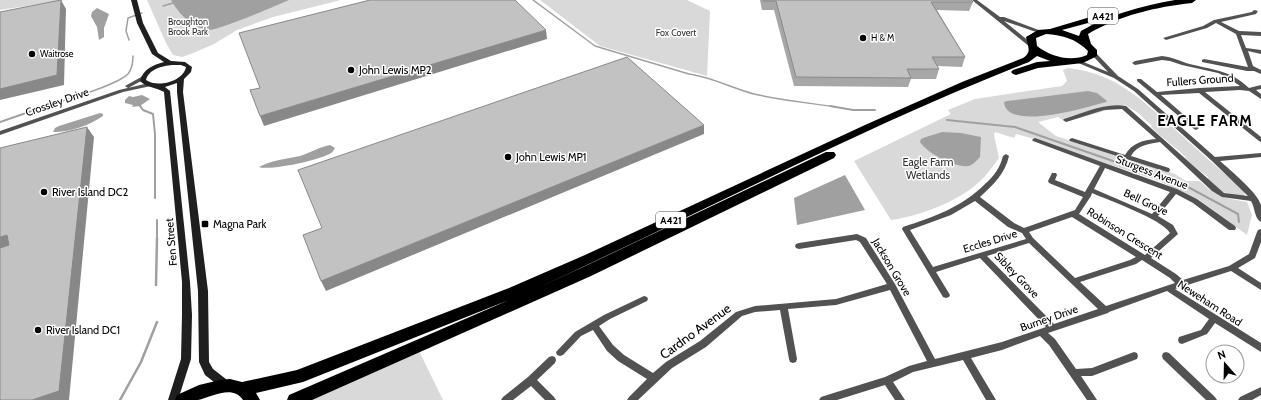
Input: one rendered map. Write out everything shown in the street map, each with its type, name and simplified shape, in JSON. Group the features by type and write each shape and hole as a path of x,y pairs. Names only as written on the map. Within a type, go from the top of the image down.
{"highway":[{"name":"A421","path":"1044,32 1080,24 1131,6 1158,0"},
{"name":"A421","path":"1087,44 1084,38 1084,33 1091,28 1139,11 1192,0"},
{"path":"1044,32 1073,36 1087,44 1092,49 1093,53 1091,57 1073,62 1048,57 1033,48 1030,41 1031,37 1044,32"},
{"name":"A421","path":"182,400 202,390 212,387 259,385 298,377 514,292 590,258 869,127 965,84 1026,60 1032,56 1033,48"},
{"name":"A421","path":"299,398 586,272 880,130 1022,69 1037,65 1073,62"},
{"path":"234,387 250,396 252,400"}],"street":[{"path":"134,0 138,14 155,54 170,63"},
{"path":"974,0 1033,48"},
{"path":"1166,38 1205,27 1216,21 1254,13 1256,11"},
{"path":"994,16 1044,32"},
{"path":"1216,21 1238,33 1246,32 1261,34"},
{"path":"1238,33 1251,67 1255,70"},
{"path":"1244,49 1261,52"},
{"path":"1093,53 1116,77 1136,90 1248,190 1254,199 1261,219"},
{"path":"151,70 155,54"},
{"name":"Fullers Ground","path":"1135,63 1162,58 1171,59 1184,64 1220,72 1229,76 1248,89"},
{"path":"1204,61 1261,72"},
{"path":"1073,62 1116,77"},
{"path":"170,63 183,63 189,67 188,72 182,79 159,86 149,85 121,90 143,78 151,70 170,63"},
{"path":"143,78 145,83 149,85"},
{"path":"182,79 180,92 203,291 204,362 209,372 234,387"},
{"name":"Fullers Ground","path":"1139,80 1196,128"},
{"name":"Fen Street","path":"159,86 167,90 186,289 186,359 172,400"},
{"path":"1248,89 1261,87"},
{"path":"1248,89 1261,98"},
{"name":"Fullers Ground","path":"1156,94 1199,90 1248,89"},
{"name":"Crossley Drive","path":"0,133 121,90"},
{"path":"1199,90 1261,140"},
{"path":"1066,120 1113,106 1124,106 1222,195 1254,199"},
{"name":"Sturgess Avenue","path":"1035,140 1175,191 1195,201 1232,228"},
{"path":"1072,140 1167,170"},
{"path":"1127,158 1130,149 1141,143 1162,140"},
{"path":"1214,159 1261,155"},
{"path":"946,295 906,229 956,210 975,197 997,177 1004,164 1006,156"},
{"path":"1075,215 1089,193 1103,166"},
{"name":"Bell Grove","path":"1054,176 1051,181 1089,193 1153,217 1170,227 1174,234 1143,258"},
{"path":"1153,217 1175,191"},
{"path":"975,197 1011,225 1025,231 1030,240 1105,311"},
{"name":"Robinson Crescent","path":"1025,231 1027,229 1075,215 1173,276 1182,284"},
{"name":"Burney Drive","path":"824,400 912,370 1002,346 1168,288 1232,268 1252,256 1261,232"},
{"name":"Jackson Grove","path":"799,246 858,237 863,240 892,286 932,364"},
{"name":"Eccles Drive","path":"931,270 1030,240"},
{"name":"Sibley Grove","path":"982,255 1053,328"},
{"path":"1074,281 1143,258"},
{"path":"1232,268 1261,287"},
{"name":"Cardno Avenue","path":"632,400 669,365 703,344 740,314 755,309 836,302 892,286"},
{"name":"Neweham Road","path":"1168,288 1261,348"},
{"path":"560,352 578,334 607,317 644,299"},
{"path":"783,306 793,359"},
{"path":"1182,340 1204,332 1214,318"},
{"path":"594,325 610,348 621,358 654,378"},
{"path":"1041,332 1052,342 1092,400"},
{"path":"965,356 991,400"},
{"path":"1074,373 1092,372 1134,356"},
{"path":"1166,356 1212,400"},
{"path":"506,400 531,380 552,360"},
{"path":"531,380 551,400"},
{"path":"886,380 900,400"},
{"path":"1242,400 1261,390"}],"green space":[{"path":"0,0 66,0 0,10"},
{"name":"Broughton Brook Park","path":"147,0 341,0 273,17 237,30 214,44 182,57 173,55"},
{"name":"Fox Covert","path":"540,0 687,0 710,11 707,76 600,46"},
{"name":"Eagle Farm Wetlands","path":"1068,68 1101,76 1129,91 1154,110 1243,189 1245,194 1242,197 1222,192 1208,180 1208,177 1190,163 1185,158 1186,157 1155,131 1151,127 1152,126 1137,112 1125,105 1066,122 1058,117 1038,122 1056,136 1175,174 1186,181 1200,181 1210,190 1221,196 1247,202 1252,215 1247,235 1198,199 1159,181 1016,134 1014,138 995,132 994,135 999,158 979,182 960,196 938,207 914,215 891,220 854,161 951,114 948,110 975,99 1062,86 1067,81 1063,70"},
{"path":"419,351 443,400 309,400"}],"shaded area":[{"path":"171,0 289,0 235,22 208,30 202,29 186,20"},
{"path":"97,8 109,14 104,28 104,37 99,40 97,27 91,16 92,12"},
{"path":"1088,91 1097,93 1107,101 1097,105 1066,112 1032,117 1018,115 1008,111 1004,102 1007,101"},
{"path":"142,95 150,99 140,106 132,107 133,105 125,103 125,100 129,96 133,97"},
{"path":"100,113 103,114 103,116 91,123 73,130 53,132 55,128 59,126"},
{"path":"942,132 961,133 981,137 980,157 970,166 956,165 935,155 920,142 921,139"},
{"path":"330,145 335,148 333,152 317,159 284,166 265,168 259,167 274,161 300,156"},
{"path":"845,175 865,210 797,225 794,198"}],"building":[{"name":"Waitrose","path":"61,0 57,75 0,89 0,12"},
{"name":"John Lewis MP2","path":"370,0 515,0 546,30 260,116 250,90 260,88 239,33"},
{"name":"H & M","path":"763,0 971,0 973,2 931,2 965,57 932,57 939,69 907,69 911,78 796,77 776,1"},
{"name":"John Lewis MP1","path":"627,57 704,125 321,281 303,235 322,228 298,170"},
{"path":"87,127 59,391 32,400 0,400 0,248 9,245 7,235 0,237 0,148"}],"waterway":[{"path":"533,0 595,46 754,94 784,100 835,107"},
{"path":"163,6 173,3"},
{"path":"129,40 126,31 128,18 142,13"},
{"path":"44,107 88,93 122,79 130,70 133,56"},
{"path":"141,107 140,106 143,110 153,114 155,134 155,198"},
{"path":"830,106 835,107"},
{"path":"0,122 44,107"},
{"path":"835,107 853,110 875,110"},
{"path":"947,120 1015,127 1188,187 1238,214 1239,222"},
{"path":"157,220 157,238"},
{"path":"156,285 157,238"},
{"path":"120,400 141,362 157,322"}],"place":[{"name":"H & M","path":"863,38"},
{"name":"Waitrose","path":"32,54"},
{"name":"John Lewis MP2","path":"351,70"},
{"name":"John Lewis MP1","path":"508,157"},
{"name":"River Island DC2","path":"44,192"},
{"name":"Magna Park","path":"205,224"},
{"name":"River Island DC1","path":"38,330"}],"district":[{"name":"EAGLE FARM","path":"1205,121"}]}
